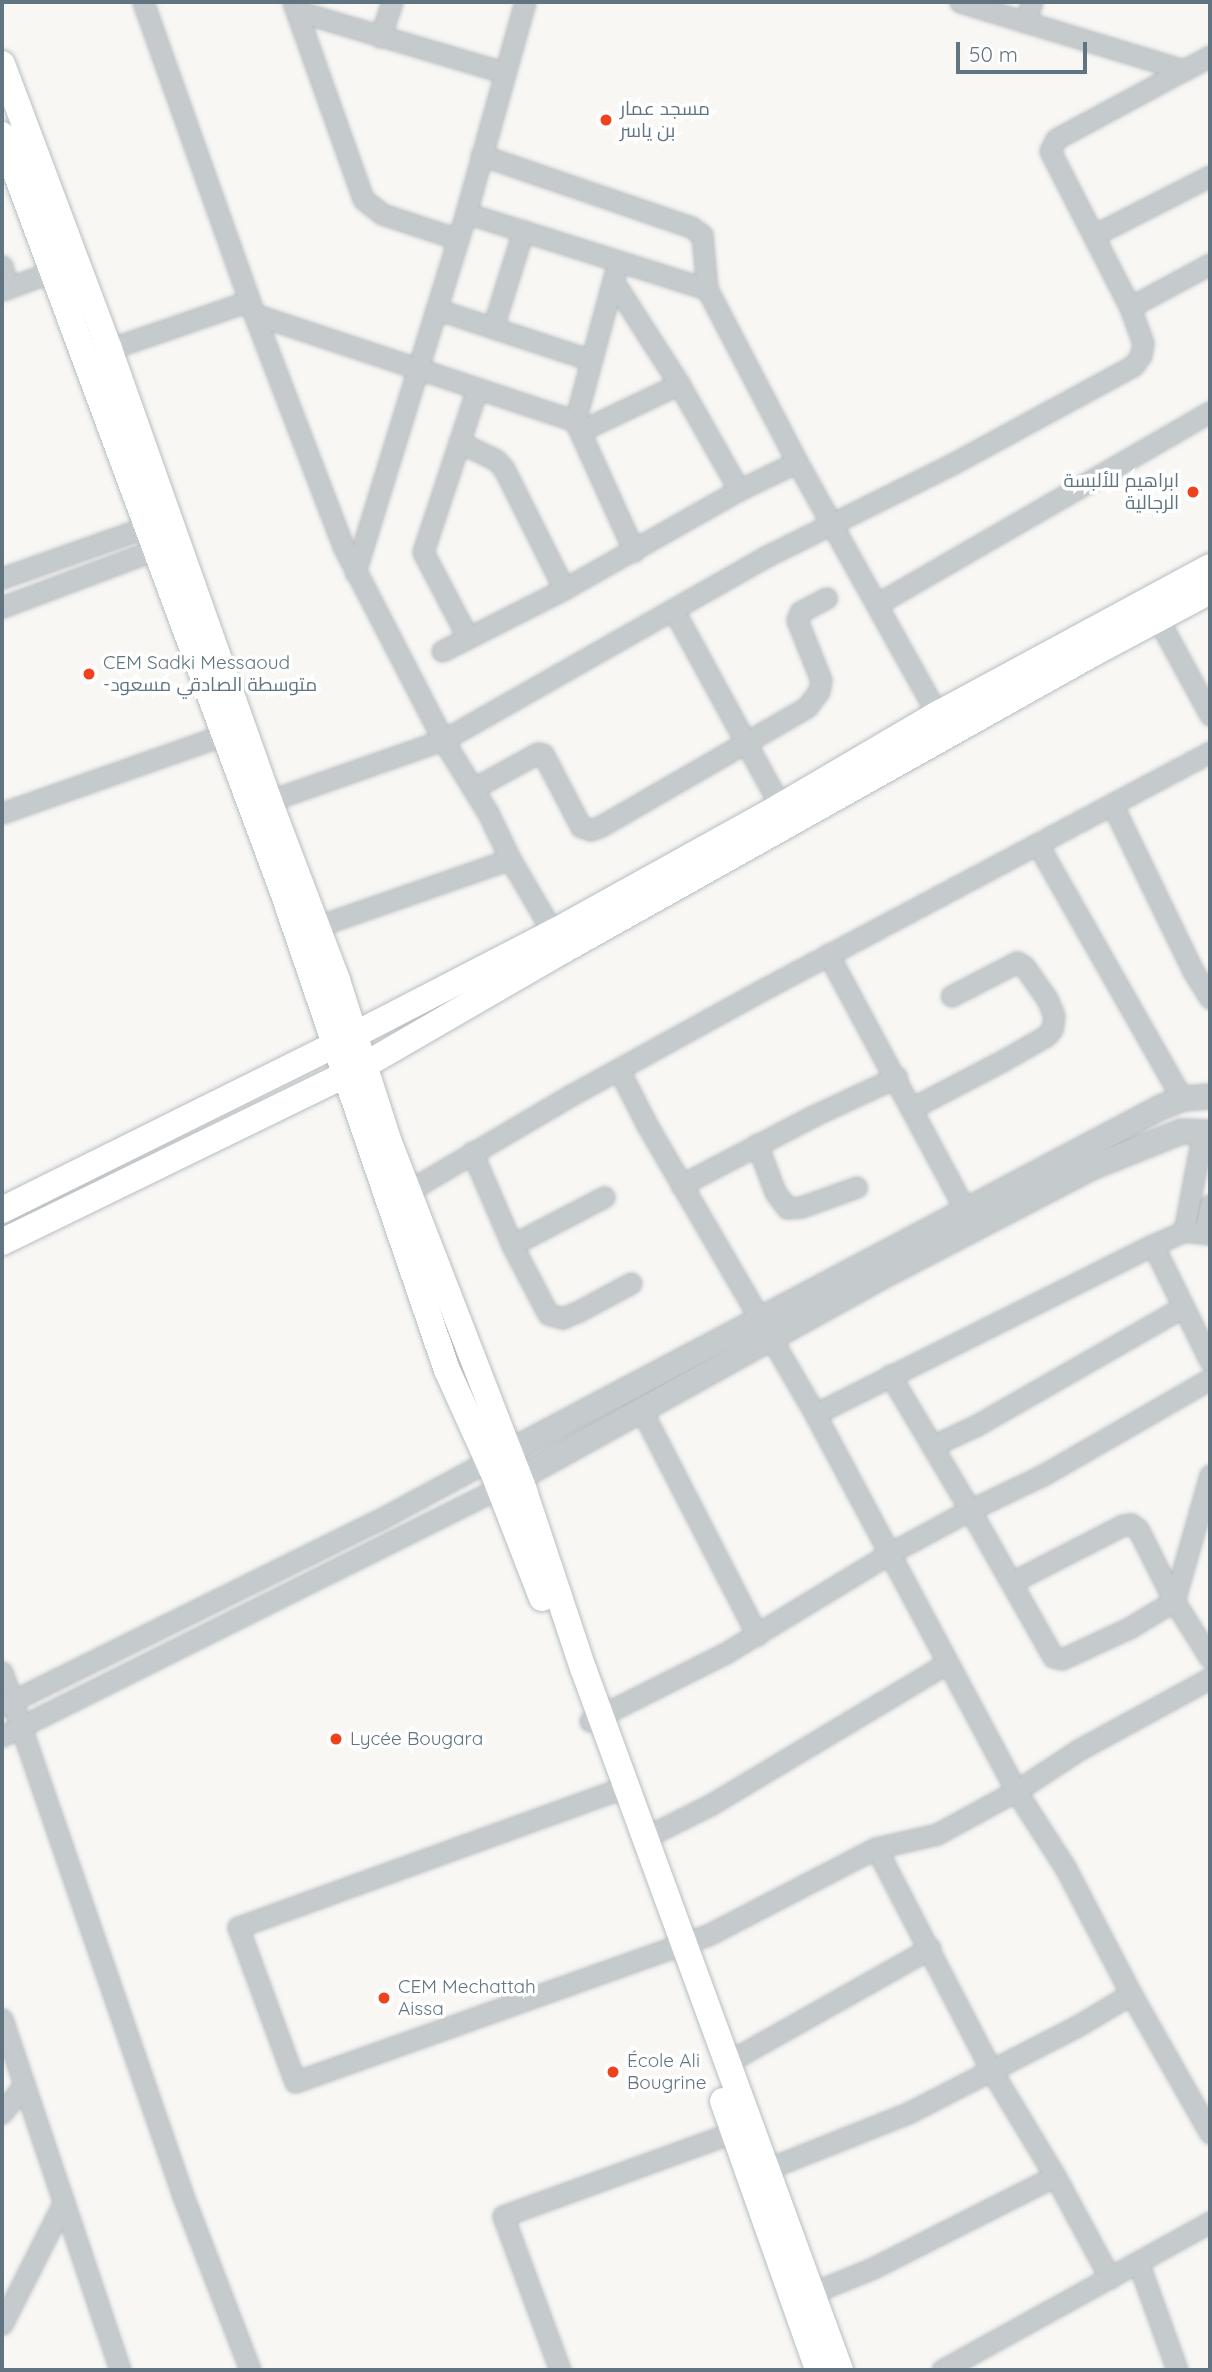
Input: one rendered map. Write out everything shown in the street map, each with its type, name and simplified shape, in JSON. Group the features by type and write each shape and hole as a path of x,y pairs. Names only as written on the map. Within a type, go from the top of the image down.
{"main road":[{"path":"2,64 47,219 259,805 282,889 345,1039"},
{"path":"2,135 47,219 54,271 97,353 153,538 224,735 317,926 345,1039 400,1196 595,1720 646,1837 734,2132 758,2173 812,2293 840,2370"},
{"path":"1154,611 1210,567"},
{"path":"2,1242 355,1070 558,941 1154,611 1210,591"},
{"path":"2,1210 345,1039 558,941"},
{"path":"595,1720 614,1791 728,2062 758,2173 818,2370"}],"street":[{"path":"143,2 252,308 355,572 443,740 474,788 510,859 558,941"},
{"path":"380,37 392,2"},
{"path":"355,572 458,240 503,72 525,2"},
{"path":"960,2 1184,70"},
{"path":"1025,22 1032,2"},
{"path":"295,6 380,37 503,72"},
{"path":"295,6 355,184 363,199 382,215 458,240"},
{"path":"259,805 443,740 673,609 954,463 1133,366 1141,355 1143,343 1130,307 1050,151 1051,145 1056,139 1210,56"},
{"path":"481,155 691,227 702,235 707,289 831,525 944,725"},
{"path":"1094,235 1210,176"},
{"path":"466,213 523,231 615,272 707,289"},
{"path":"493,327 523,231"},
{"path":"1130,307 1210,264"},
{"path":"2,266 5,289 54,271"},
{"path":"615,272 591,360 577,426 634,551"},
{"path":"615,272 739,490"},
{"path":"97,353 252,308 577,426 678,383"},
{"path":"436,309 591,360"},
{"path":"468,638 423,552 477,389"},
{"path":"877,604 1210,412"},
{"path":"459,442 496,460 504,469 564,589"},
{"path":"442,651 564,589 739,490 797,462"},
{"path":"2,578 153,538"},
{"path":"2,607 153,538"},
{"path":"474,788 538,753 543,754 573,816 581,827 591,830 807,707 819,691 819,671 797,620 800,612 826,598"},
{"path":"673,609 786,816"},
{"path":"1154,611 1210,715"},
{"path":"2,813 224,735"},
{"path":"400,1196 828,954 1210,752"},
{"path":"1112,804 1193,971 1210,998"},
{"path":"1038,845 1182,1098"},
{"path":"317,926 510,859"},
{"path":"828,954 897,1077 965,1209"},
{"path":"912,1108 1002,1062 1046,1036 1052,1029 1054,1016 1047,999 1024,966 1017,962 951,996"},
{"path":"619,1070 681,1185 815,1414 855,1494 890,1553 1016,1791 1066,1869 1131,1994 1210,2133"},
{"path":"681,1185 757,1144 897,1077"},
{"path":"2,1735 23,1727 237,1616 503,1470 758,1318 838,1279 965,1209 1182,1098 1210,1096"},
{"path":"7,1703 377,1521 642,1411 878,1278 1091,1167 1181,1131 1206,1131 1200,1232"},
{"path":"757,1144 775,1192 787,1208 801,1207 857,1187"},
{"path":"472,1153 512,1245 548,1314 562,1318 631,1283"},
{"path":"512,1245 604,1197"},
{"path":"1200,1232 1210,1205"},
{"path":"815,1414 1153,1245 1200,1232"},
{"path":"1153,1245 1210,1361"},
{"path":"932,1446 977,1425 1183,1307"},
{"path":"890,1375 1053,1657 1062,1658 1129,1628 1174,1601 1210,1475"},
{"path":"595,1720 757,1636 890,1553 1043,1475 1210,1379"},
{"path":"642,1411 757,1636"},
{"path":"1012,1582 1123,1525 1131,1524 1138,1529 1174,1601 1210,1658"},
{"path":"646,1837 732,1792 947,1663"},
{"path":"2,1672 7,1703 23,1727 183,2196 250,2370"},
{"path":"614,1791 238,1927 295,2082 677,1945 741,1920 876,1848 937,1834 1016,1791 1080,1749 1210,1678"},
{"path":"876,1848 991,2070 1055,2176 1110,2278"},
{"path":"728,2062 930,1948"},
{"path":"758,2173 908,2113 1131,1994"},
{"path":"2,2019 120,2370"},
{"path":"2,2113 24,2085"},
{"path":"560,2370 503,2216 734,2132"},
{"path":"812,2293 873,2267 1055,2176"},
{"path":"2,2324 64,2202"},
{"path":"953,2368 1210,2222"},
{"path":"1138,2262 1177,2370"}],"place":[{"name":"مسجد عمار بن ياسر","path":"606,120"},
{"name":"ابراهيم للألبسة الرجالية","path":"1193,492"},
{"name":"CEM Sadki Messaoud -متوسطة الصادقي مسعود","path":"89,674"},
{"name":"Lycée Bougara","path":"336,1739"},
{"name":"CEM Mechattah Aissa","path":"384,1998"},
{"name":"École Ali Bougrine","path":"613,2072"}]}
